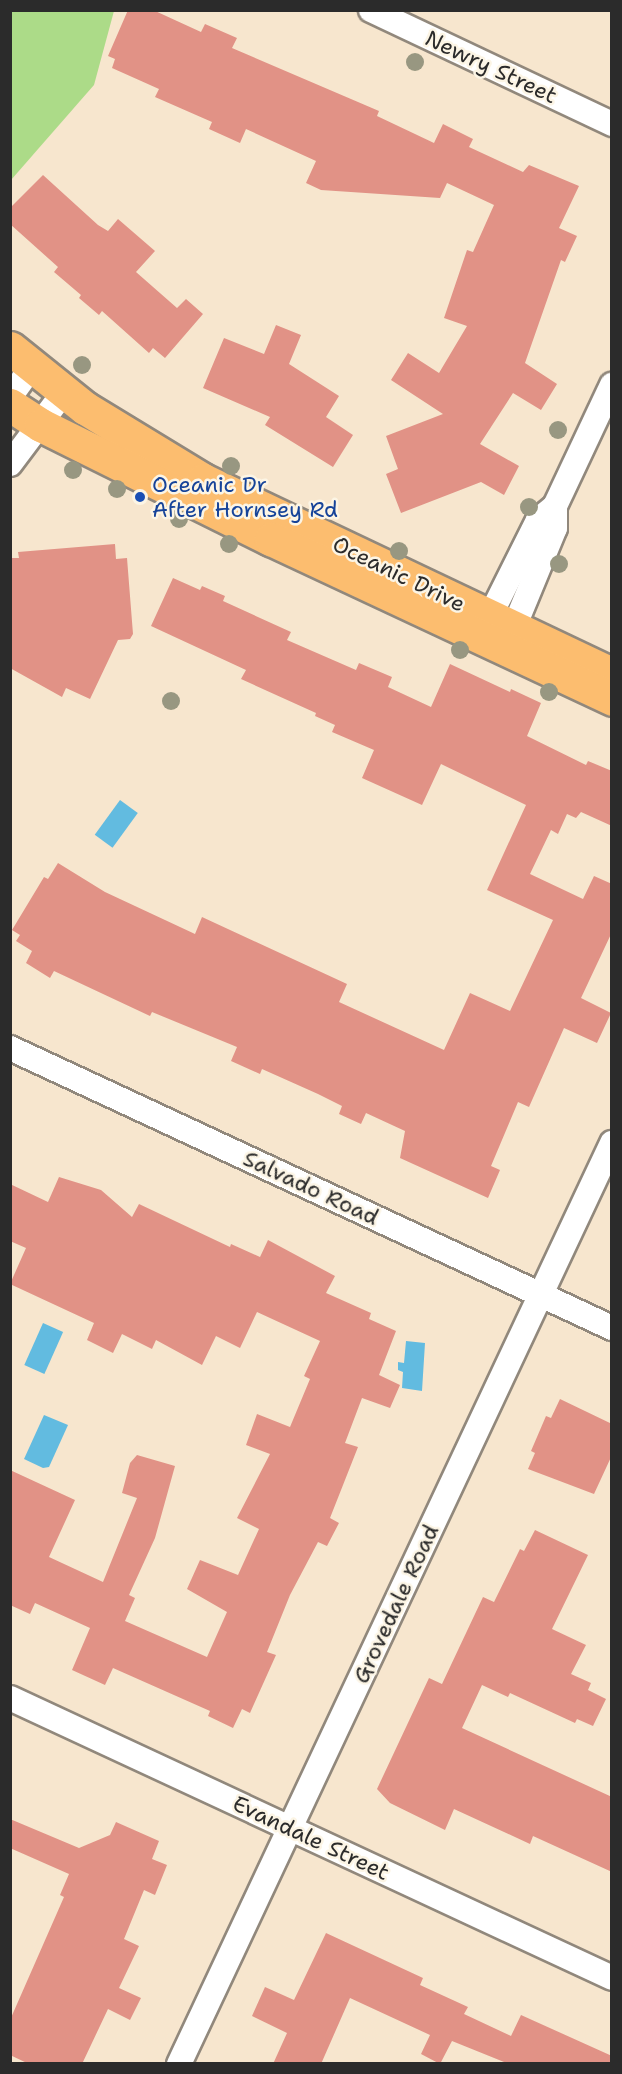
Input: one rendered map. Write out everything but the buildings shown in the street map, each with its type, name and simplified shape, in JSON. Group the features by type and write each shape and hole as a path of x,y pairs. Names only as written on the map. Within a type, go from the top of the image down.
{"main road":[{"name":"Oceanic Drive","path":"21,358 127,437 203,480 497,633 612,699"},
{"name":"Oceanic Drive","path":"10,405 41,425 497,633 612,674"}],"street":[{"name":"Newry Street","path":"371,10 612,124"},
{"path":"10,397 21,358"},
{"path":"497,633 538,520 555,506 612,385"},
{"path":"10,464 64,392"},
{"name":"Salvado Road","path":"10,1048 612,1328"},
{"name":"Grovedale Road","path":"179,2064 612,1143"},
{"name":"Evandale Street","path":"10,1698 612,1978"}],"green space":[{"path":"11,10 114,11 94,85 11,180"}],"water":[{"path":"120,800 138,813 113,848 95,835"},
{"path":"43,1323 63,1332 44,1374 24,1365"},
{"path":"406,1341 425,1343 422,1391 402,1388 403,1372 398,1370 398,1362 404,1363"},
{"path":"44,1415 68,1425 49,1467 43,1468 24,1459"}],"place":[{"name":"Oceanic Dr After Hornsey Rd","path":"140,497"}]}
